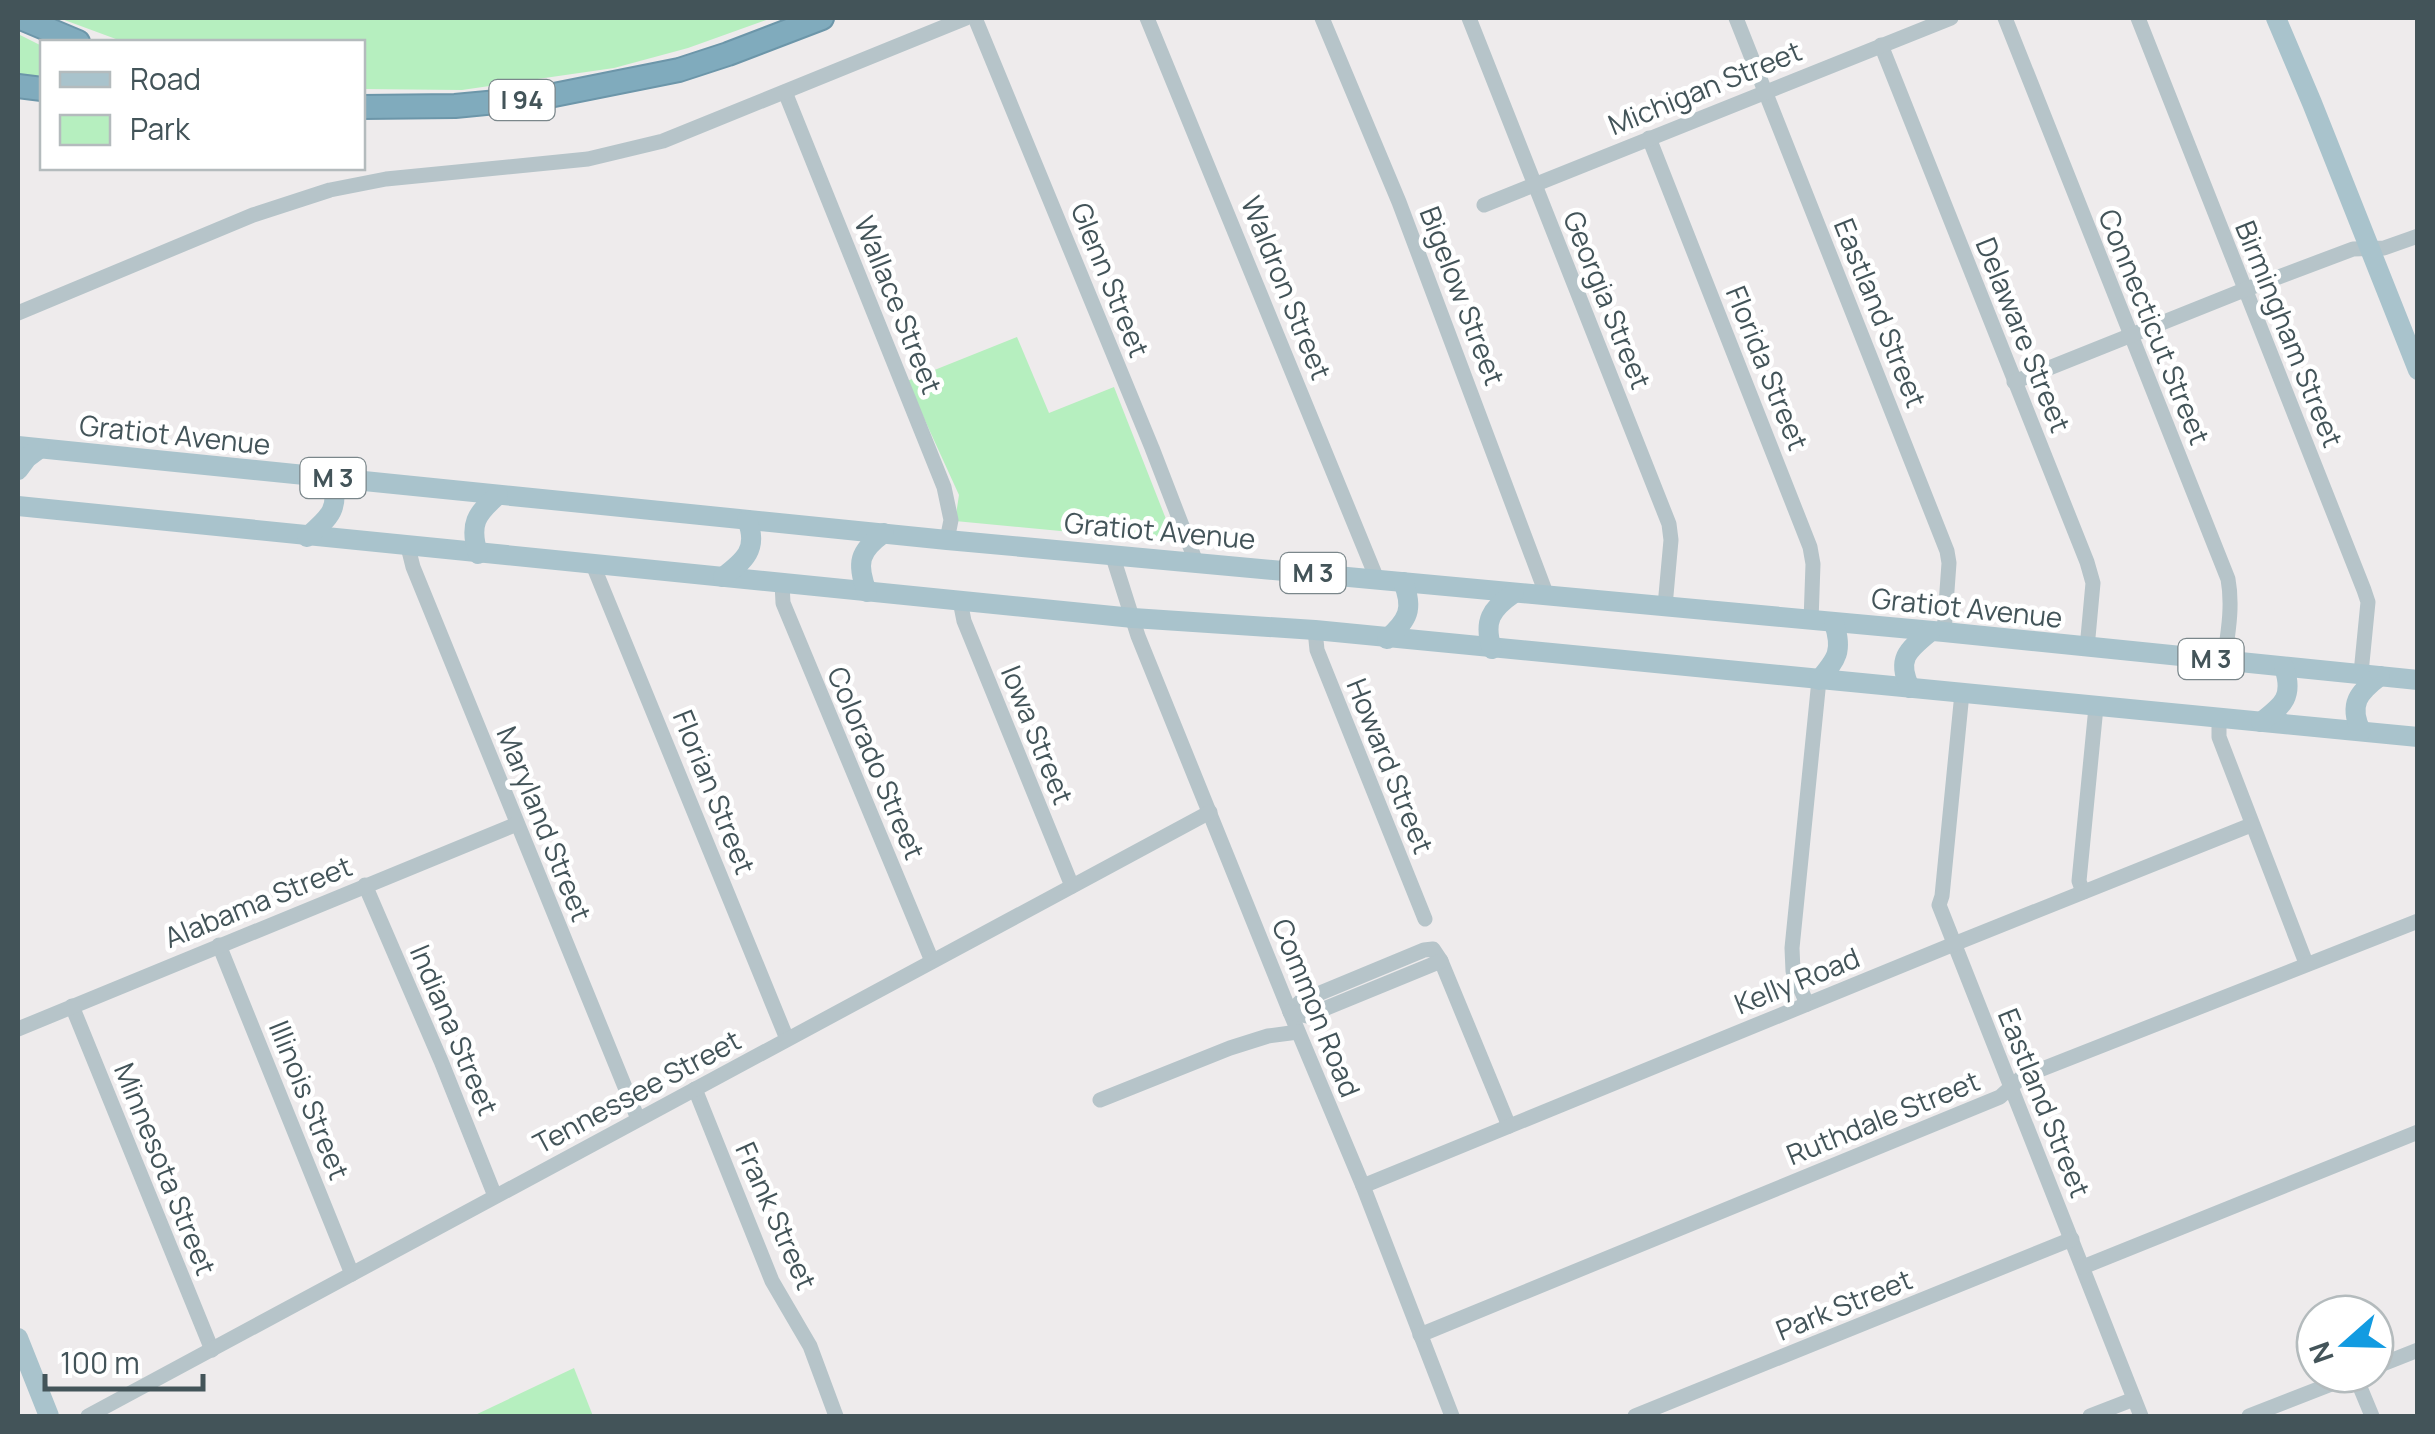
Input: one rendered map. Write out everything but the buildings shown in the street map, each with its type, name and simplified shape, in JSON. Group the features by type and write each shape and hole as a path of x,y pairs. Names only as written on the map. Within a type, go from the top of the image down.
{"highway":[{"path":"21,18 73,40"},
{"name":"I 94","path":"365,107 525,100 679,70 822,18"},
{"path":"365,121 445,121 558,108 624,95 679,70"}],"main road":[{"path":"2276,18 2418,370"},
{"name":"Gratiot Avenue","path":"23,446 884,534 2418,680"},
{"path":"18,470 27,458 23,446"},
{"path":"308,536 333,510 336,494 332,478"},
{"path":"478,554 475,522 498,494"},
{"name":"M 3","path":"19,504 408,547 1133,618 1315,630 2418,737"},
{"path":"722,577 750,550 752,534 747,520"},
{"path":"867,592 860,560 873,541 884,534"},
{"path":"1387,639 1408,612 1403,582"},
{"path":"1492,648 1489,619 1501,602 1514,593"},
{"path":"1819,680 1838,650 1834,623"},
{"path":"1910,688 1904,662 1913,646 1937,632"},
{"path":"2260,722 2275,711 2287,694 2284,667"},
{"path":"2361,731 2356,704 2370,675"},
{"path":"18,1338 49,1416"}],"street":[{"path":"18,313 253,215 330,190 386,179 588,159 663,141 966,18"},
{"name":"Glenn Street","path":"975,18 1196,562"},
{"name":"Waldron Street","path":"1147,18 1377,579"},
{"name":"Bigelow Street","path":"1322,18 1399,202 1546,596"},
{"name":"Georgia Street","path":"1469,18 1669,524 1665,606"},
{"name":"Eastland Street","path":"1736,18 1948,555 1937,632"},
{"name":"Michigan Street","path":"1484,205 1951,18"},
{"name":"Connecticut Street","path":"2004,18 2228,579 2230,617 2224,661"},
{"name":"Birmingham Street","path":"2138,18 2364,590 2368,602 2370,675"},
{"name":"Delaware Street","path":"1881,45 2087,562 2093,595 2086,648"},
{"name":"Wallace Street","path":"785,92 944,487 951,520 948,540"},
{"name":"Florida Street","path":"1649,138 1810,545 1811,621"},
{"path":"2014,382 2353,249 2384,248 2418,236"},
{"name":"Maryland Street","path":"408,547 638,1119"},
{"name":"Common Road","path":"1112,554 1138,636 1363,1186 1452,1416"},
{"name":"Florian Street","path":"593,565 787,1039"},
{"name":"Colorado Street","path":"782,583 782,603 932,961"},
{"name":"Iowa Street","path":"960,601 964,621 1072,886"},
{"name":"Howard Street","path":"1315,630 1317,650 1425,919"},
{"path":"1807,1004 1793,971 1792,948 1819,680"},
{"name":"Eastland Street","path":"1962,694 1939,905 2083,1267"},
{"path":"2083,892 2079,882 2096,706"},
{"path":"2219,718 2219,738 2306,963"},
{"name":"Tennessee Street","path":"88,1416 1210,812"},
{"name":"Alabama Street","path":"18,1028 517,824"},
{"name":"Kelly Road","path":"1363,1186 2252,824"},
{"name":"Indiana Street","path":"365,885 496,1196"},
{"name":"Ruthdale Street","path":"1420,1334 2000,1097 2022,1078 2418,920"},
{"name":"Illinois Street","path":"219,946 352,1274"},
{"path":"1290,1012 1308,1016 1442,961 1509,1126"},
{"name":"Minnesota Street","path":"72,1006 212,1350"},
{"path":"1100,1100 1230,1048 1298,1032"},
{"name":"Frank Street","path":"696,1089 772,1281 810,1346 836,1416"},
{"path":"2141,1416 2083,1267 2418,1132"},
{"name":"Park Street","path":"1636,1416 2072,1239"},
{"path":"2249,1416 2305,1394"},
{"path":"2090,1416 2134,1398"}],"green space":[{"path":"59,18 772,18 688,48 614,68 462,90 365,89 365,40 119,40"},
{"path":"18,34 40,45 40,78 18,76"},
{"path":"1017,337 1049,413 1114,387 1175,542 955,521 959,495 907,381"},
{"path":"574,1368 593,1416 473,1416"}]}
